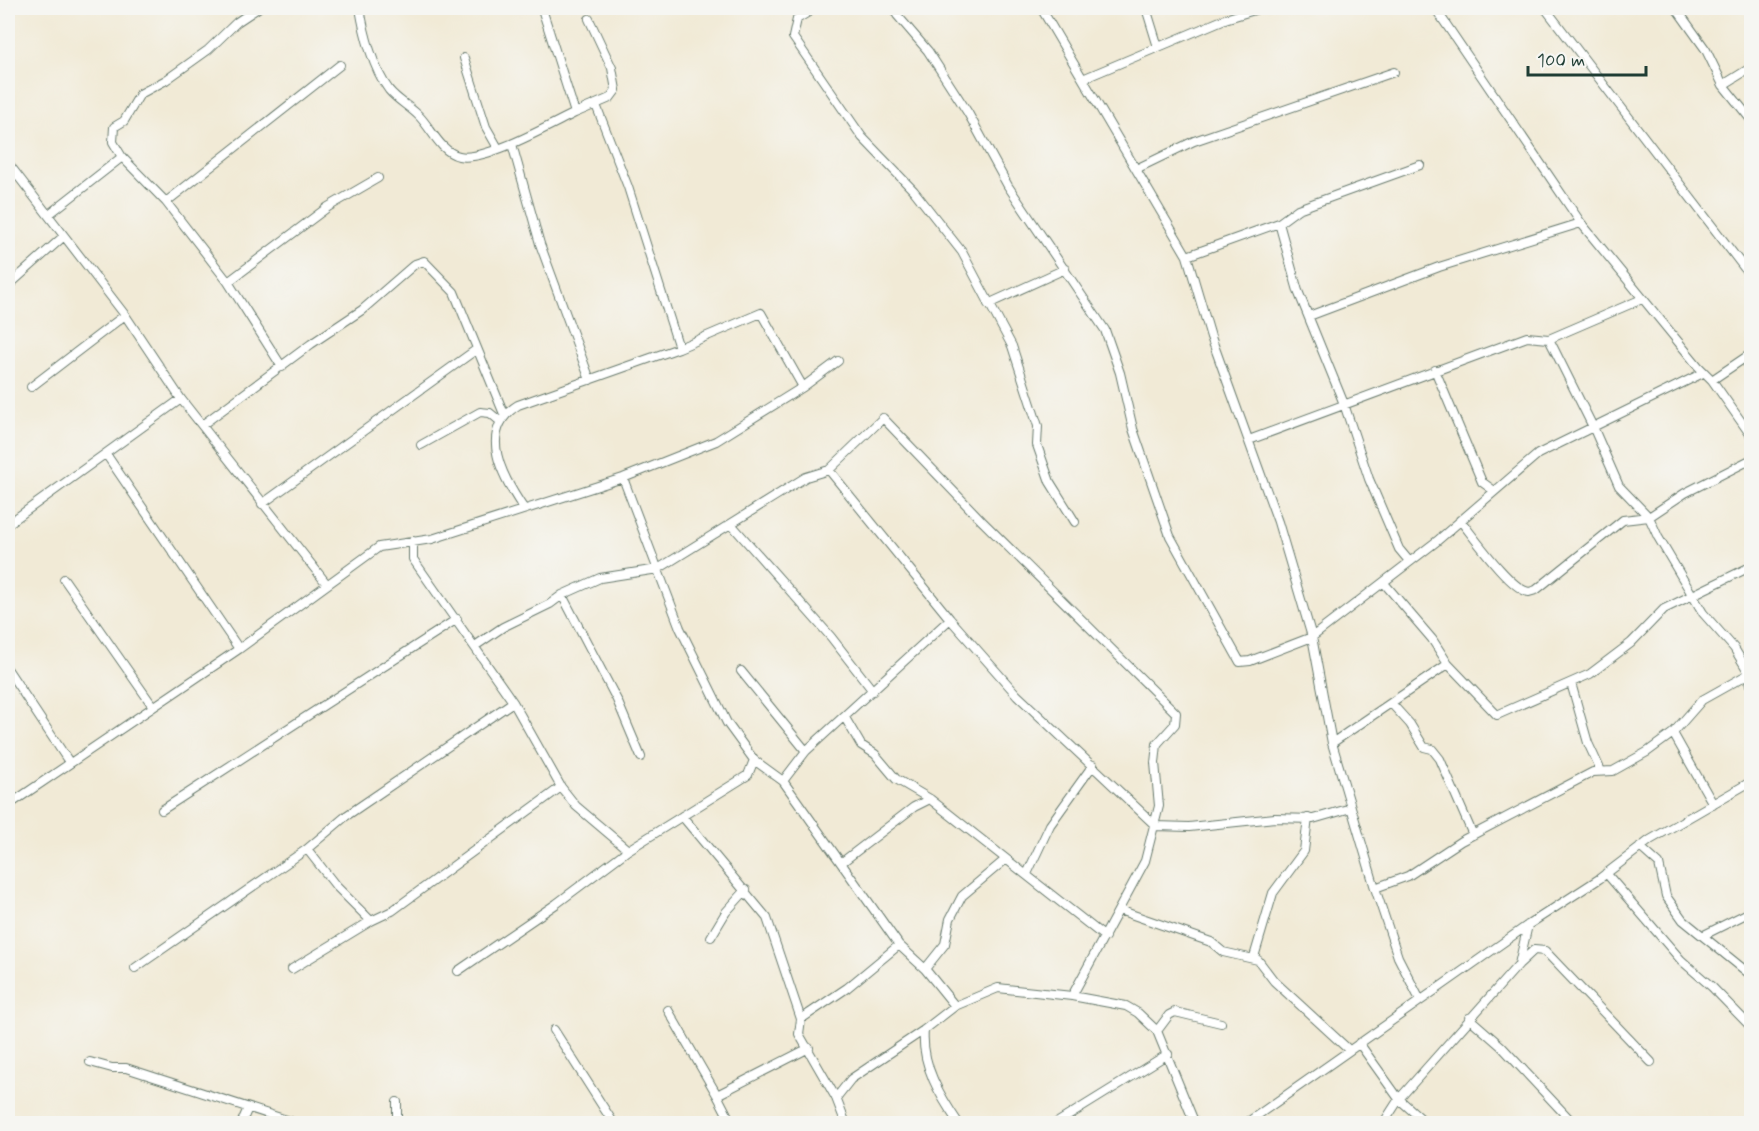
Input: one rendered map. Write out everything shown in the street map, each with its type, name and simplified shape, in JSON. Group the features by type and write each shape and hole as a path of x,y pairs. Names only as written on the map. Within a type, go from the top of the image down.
{"street":[{"path":"258,8 166,80 140,94 124,121 114,127 113,142 122,157 166,202 228,282 282,367"},
{"path":"360,8 380,74 389,90 420,116 435,138 459,156 512,144 610,98 616,90 615,82 589,19"},
{"path":"815,8 797,19 793,37 862,137 914,191 962,252 1012,346 1038,426 1037,446 1050,482 1076,522"},
{"path":"895,8 897,15 928,51 968,113 1008,186 1105,330 1120,373 1132,429 1170,536 1235,656 1245,663 1312,638 1384,583 1538,454 1584,431 1594,429 1703,373"},
{"path":"1041,8 1085,78 1187,256 1211,337 1278,522 1312,638 1332,744 1375,888 1398,957 1420,1000"},
{"path":"1146,8 1158,47"},
{"path":"1085,78 1158,47 1261,8"},
{"path":"1435,8 1581,224 1703,373 1712,380 1752,437"},
{"path":"1545,8 1752,278"},
{"path":"1676,8 1706,50 1723,85 1752,121"},
{"path":"543,12 575,113"},
{"path":"464,58 486,127 498,148"},
{"path":"166,202 340,65"},
{"path":"1723,85 1752,67"},
{"path":"1136,170 1194,141 1394,72"},
{"path":"596,105 628,188 679,348"},
{"path":"512,144 540,244 590,380"},
{"path":"48,215 122,157"},
{"path":"8,163 125,315 181,399 326,584"},
{"path":"1187,256 1279,223 1298,209 1420,165"},
{"path":"228,282 328,207 378,178"},
{"path":"1279,223 1298,291 1344,404 1398,549 1409,561"},
{"path":"1309,316 1439,267 1581,224"},
{"path":"8,286 64,236"},
{"path":"202,424 362,310 419,261 424,261 433,267 454,292 504,414"},
{"path":"988,304 1065,269"},
{"path":"1248,440 1527,337 1550,339 1642,299"},
{"path":"524,509 505,482 497,449 504,414 518,405 679,348 761,313 803,387"},
{"path":"31,387 125,315"},
{"path":"1550,339 1619,486 1649,517 1703,613 1734,648 1750,672 1752,691"},
{"path":"262,504 477,349"},
{"path":"1712,380 1752,353"},
{"path":"10,804 152,705 239,649 379,547 432,539 623,478 716,441 803,387 838,361"},
{"path":"1436,370 1482,482 1493,490"},
{"path":"8,524 181,399"},
{"path":"421,445 480,411 490,413 501,422"},
{"path":"476,646 503,627 550,604 562,595 614,574 658,569 806,477 829,470 883,418 982,521 1176,713 1175,724 1156,744 1155,763 1159,806 1156,826 1145,861 1072,996"},
{"path":"106,454 239,649"},
{"path":"1460,520 1510,578 1524,592 1529,592 1536,590 1623,520 1649,517 1685,493 1752,459"},
{"path":"829,470 950,619 1017,695 1094,765 1156,826 1189,827 1275,818 1308,818 1351,808"},
{"path":"623,478 680,628 727,723 757,762 783,781 899,945 925,969 955,1006"},
{"path":"731,524 831,637 873,691"},
{"path":"412,541 413,560 457,619 513,702 561,787 576,806 628,850"},
{"path":"1384,583 1432,639 1448,664 1497,715 1571,683 1608,661 1664,609 1752,566"},
{"path":"64,579 152,705"},
{"path":"562,595 618,700 641,757"},
{"path":"162,810 457,619"},
{"path":"783,781 806,751 950,619"},
{"path":"1332,744 1448,664"},
{"path":"8,670 69,762"},
{"path":"741,671 806,751"},
{"path":"1375,888 1408,876 1473,835 1593,772 1613,771 1647,752 1673,733 1702,700 1750,672"},
{"path":"1571,683 1588,743 1601,771"},
{"path":"135,968 307,849 346,816 513,702"},
{"path":"1391,703 1410,724 1424,747 1432,749 1440,759 1473,835"},
{"path":"844,716 861,745 875,754 896,779 930,799 1105,937"},
{"path":"1673,733 1713,804"},
{"path":"458,971 556,904 628,850 752,770 757,762"},
{"path":"1027,874 1050,825 1094,765"},
{"path":"1245,1124 1640,847 1752,781"},
{"path":"292,969 371,921 392,911 561,787"},
{"path":"841,863 914,807 930,799"},
{"path":"682,816 767,918 801,1018 799,1034 836,1098 846,1124"},
{"path":"1254,957 1273,893 1304,851 1308,818"},
{"path":"1640,847 1659,864 1666,896 1683,920 1752,976"},
{"path":"307,849 336,886 371,921"},
{"path":"925,969 945,944 950,919 962,896 1006,859"},
{"path":"1606,873 1681,960 1712,987 1752,1028"},
{"path":"711,937 726,912 746,890"},
{"path":"1119,910 1211,942 1223,952 1254,957 1274,981 1350,1050"},
{"path":"1704,935 1752,911"},
{"path":"1519,964 1528,925"},
{"path":"801,1018 847,988 899,945"},
{"path":"1383,1124 1400,1099 1419,1080 1469,1018 1534,950 1545,951 1651,1062"},
{"path":"836,1098 851,1079 924,1030 955,1006 998,988 1072,996 1125,1006 1138,1013 1156,1031 1168,1054 1195,1124"},
{"path":"668,1010 732,1124"},
{"path":"1156,1031 1169,1015 1175,1012 1221,1023"},
{"path":"1469,1018 1501,1046 1574,1124"},
{"path":"554,1030 614,1124"},
{"path":"924,1030 923,1044 926,1063 959,1124"},
{"path":"1359,1043 1400,1099 1427,1124"},
{"path":"717,1095 809,1048"},
{"path":"1055,1124 1168,1054"},
{"path":"90,1062 112,1068 126,1068 299,1124"},
{"path":"397,1102 397,1124"},
{"path":"241,1124 248,1107"},
{"path":"1746,1124 1752,1119"}]}
